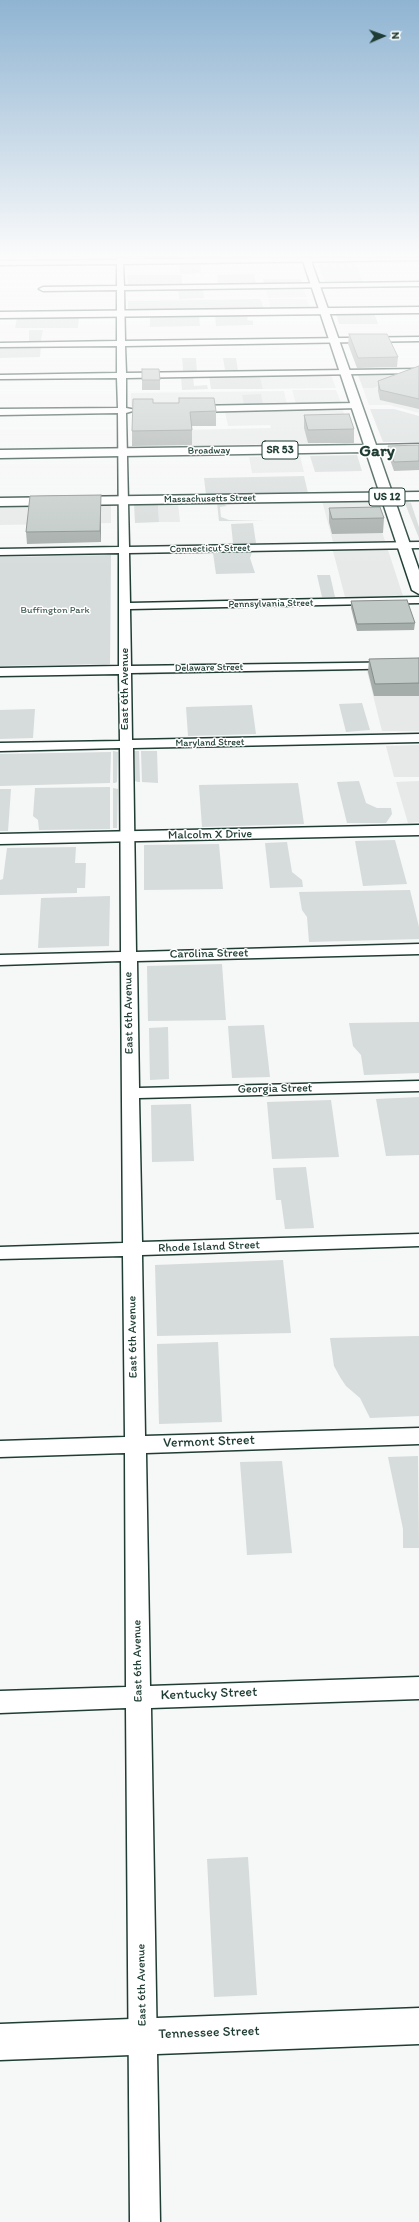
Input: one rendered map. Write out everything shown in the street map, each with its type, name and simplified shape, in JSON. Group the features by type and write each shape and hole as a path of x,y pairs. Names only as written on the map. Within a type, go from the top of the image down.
{"main road":[{"name":"US 12","path":"341,362 419,590"},
{"name":"Broadway","path":"0,454 419,448"},
{"name":"Massachusetts Street","path":"0,502 419,496"},
{"name":"Malcolm X Drive","path":"0,839 419,830"},
{"name":"Tennessee Street","path":"0,2042 419,2026"}],"street":[{"name":"East 6th Avenue","path":"121,362 145,2222"},
{"path":"0,377 419,371"},
{"path":"180,409 356,406"},
{"path":"0,412 141,410"},
{"name":"Connecticut Street","path":"0,552 419,545"},
{"name":"Pennsylvania Street","path":"124,606 419,600"},
{"name":"Delaware Street","path":"0,672 419,665"},
{"name":"Maryland Street","path":"0,747 419,738"},
{"name":"Carolina Street","path":"0,960 419,950"},
{"name":"Georgia Street","path":"130,1093 419,1086"},
{"name":"Rhode Island Street","path":"0,1253 419,1240"},
{"name":"Vermont Street","path":"0,1449 419,1436"},
{"name":"Kentucky Street","path":"0,1702 138,1696 419,1688"}],"shaded area":[{"path":"419,374 419,413 389,405 369,405 358,375"},
{"path":"331,375 336,388 263,389 260,376"},
{"path":"292,390 336,390 341,403 296,404"},
{"path":"284,391 287,404 131,406 131,393"},
{"path":"343,410 354,443 132,446 132,431 271,428 270,425 228,426 225,412"},
{"path":"300,456 304,472 252,473 249,457"},
{"path":"322,501 372,501 385,541 333,542"},
{"path":"158,504 178,504 180,522 159,522"},
{"path":"111,505 111,523 0,525 0,506"},
{"path":"388,550 403,596 345,597 333,551"},
{"path":"367,671 419,671 419,731 382,731"},
{"path":"419,745 419,777 394,777 386,746"},
{"path":"419,781 419,822 408,823 396,782"}],"green space":[{"path":"182,362 196,362 197,371 183,371"},
{"path":"224,362 237,362 238,370 225,370"},
{"path":"408,374 373,388 363,388 358,375"},
{"path":"209,376 260,376 263,389 211,389"},
{"path":"181,377 193,377 194,386 207,385 208,389 182,390"},
{"path":"261,394 263,404 244,404 242,395"},
{"path":"370,409 394,409 419,416 419,442 383,442"},
{"path":"357,455 362,471 315,472 310,456"},
{"path":"304,476 308,493 206,495 204,478"},
{"path":"404,501 411,503 419,527 419,538"},
{"path":"264,502 224,504 227,506 220,507 221,517 229,520 265,521 219,521 217,503"},
{"path":"134,504 158,504 159,522 135,523"},
{"path":"253,523 256,543 233,543 231,524"},
{"path":"252,552 250,558 255,573 216,574 213,553"},
{"name":"Buffington Park","path":"111,555 110,664 0,666 0,557"},
{"path":"317,575 330,575 335,597 322,597"},
{"path":"349,669 354,671 238,673 241,671"},
{"path":"221,671 226,673 139,675 139,673"},
{"path":"362,703 370,730 346,732 339,704"},
{"path":"252,705 256,734 188,736 186,707"},
{"path":"35,709 33,738 0,739 0,710"},
{"path":"113,751 118,752 117,782 115,783 113,783"},
{"path":"134,751 139,751 140,782 135,781"},
{"path":"141,751 157,751 158,783 142,782"},
{"path":"111,752 110,783 0,786 0,754"},
{"path":"359,781 366,803 377,808 391,808 392,814 386,823 347,823 337,782"},
{"path":"298,783 304,824 202,827 199,785"},
{"path":"110,787 110,829 39,830 38,820 33,816 35,788"},
{"path":"113,788 118,789 117,828 113,828"},
{"path":"0,789 11,789 8,831 0,831"},
{"path":"395,840 407,884 363,886 355,841"},
{"path":"287,842 292,872 302,880 303,887 270,888 265,843"},
{"path":"219,844 223,889 144,890 144,845"},
{"path":"76,847 75,863 86,863 85,888 77,888 77,893 0,895 0,880 3,879 7,848"},
{"path":"410,890 419,927 419,939 309,942 307,917 302,910 299,892"},
{"path":"110,896 109,946 38,948 41,898"},
{"path":"222,964 226,1020 148,1021 147,966"},
{"path":"419,1022 419,1073 364,1075 361,1055 353,1046 349,1023"},
{"path":"264,1025 270,1077 232,1078 228,1026"},
{"path":"168,1027 169,1079 150,1080 149,1028"},
{"path":"419,1097 419,1155 386,1156 376,1099"},
{"path":"331,1100 339,1157 272,1159 267,1102"},
{"path":"191,1104 194,1161 152,1162 151,1105"},
{"path":"306,1167 314,1228 285,1229 281,1200 276,1200 273,1168"},
{"path":"283,1260 291,1333 157,1336 155,1265"},
{"path":"419,1336 419,1416 370,1418 360,1398 346,1386 334,1366 330,1338"},
{"path":"218,1342 222,1422 159,1424 157,1344"},
{"path":"418,1456 419,1548 403,1548 403,1529 388,1457"},
{"path":"282,1461 292,1553 247,1555 240,1462"},
{"path":"248,1857 257,1995 214,1997 207,1859"}],"building":[{"path":"419,366 419,399 380,390 378,381"},
{"path":"142,369 159,369 160,380 142,380"},
{"path":"179,398 214,398 216,411 190,412 192,430 132,431 133,399 153,399 153,403 179,403"},
{"path":"349,414 354,429 308,430 304,415"},
{"path":"419,445 419,461 394,462 388,446"},
{"path":"101,495 100,531 26,532 30,496"},
{"path":"380,507 384,518 332,519 329,508"},
{"path":"407,600 415,623 357,624 351,601"},
{"path":"419,658 419,683 375,684 369,659"}],"district":[{"name":"Gary","path":"377,452"}]}
